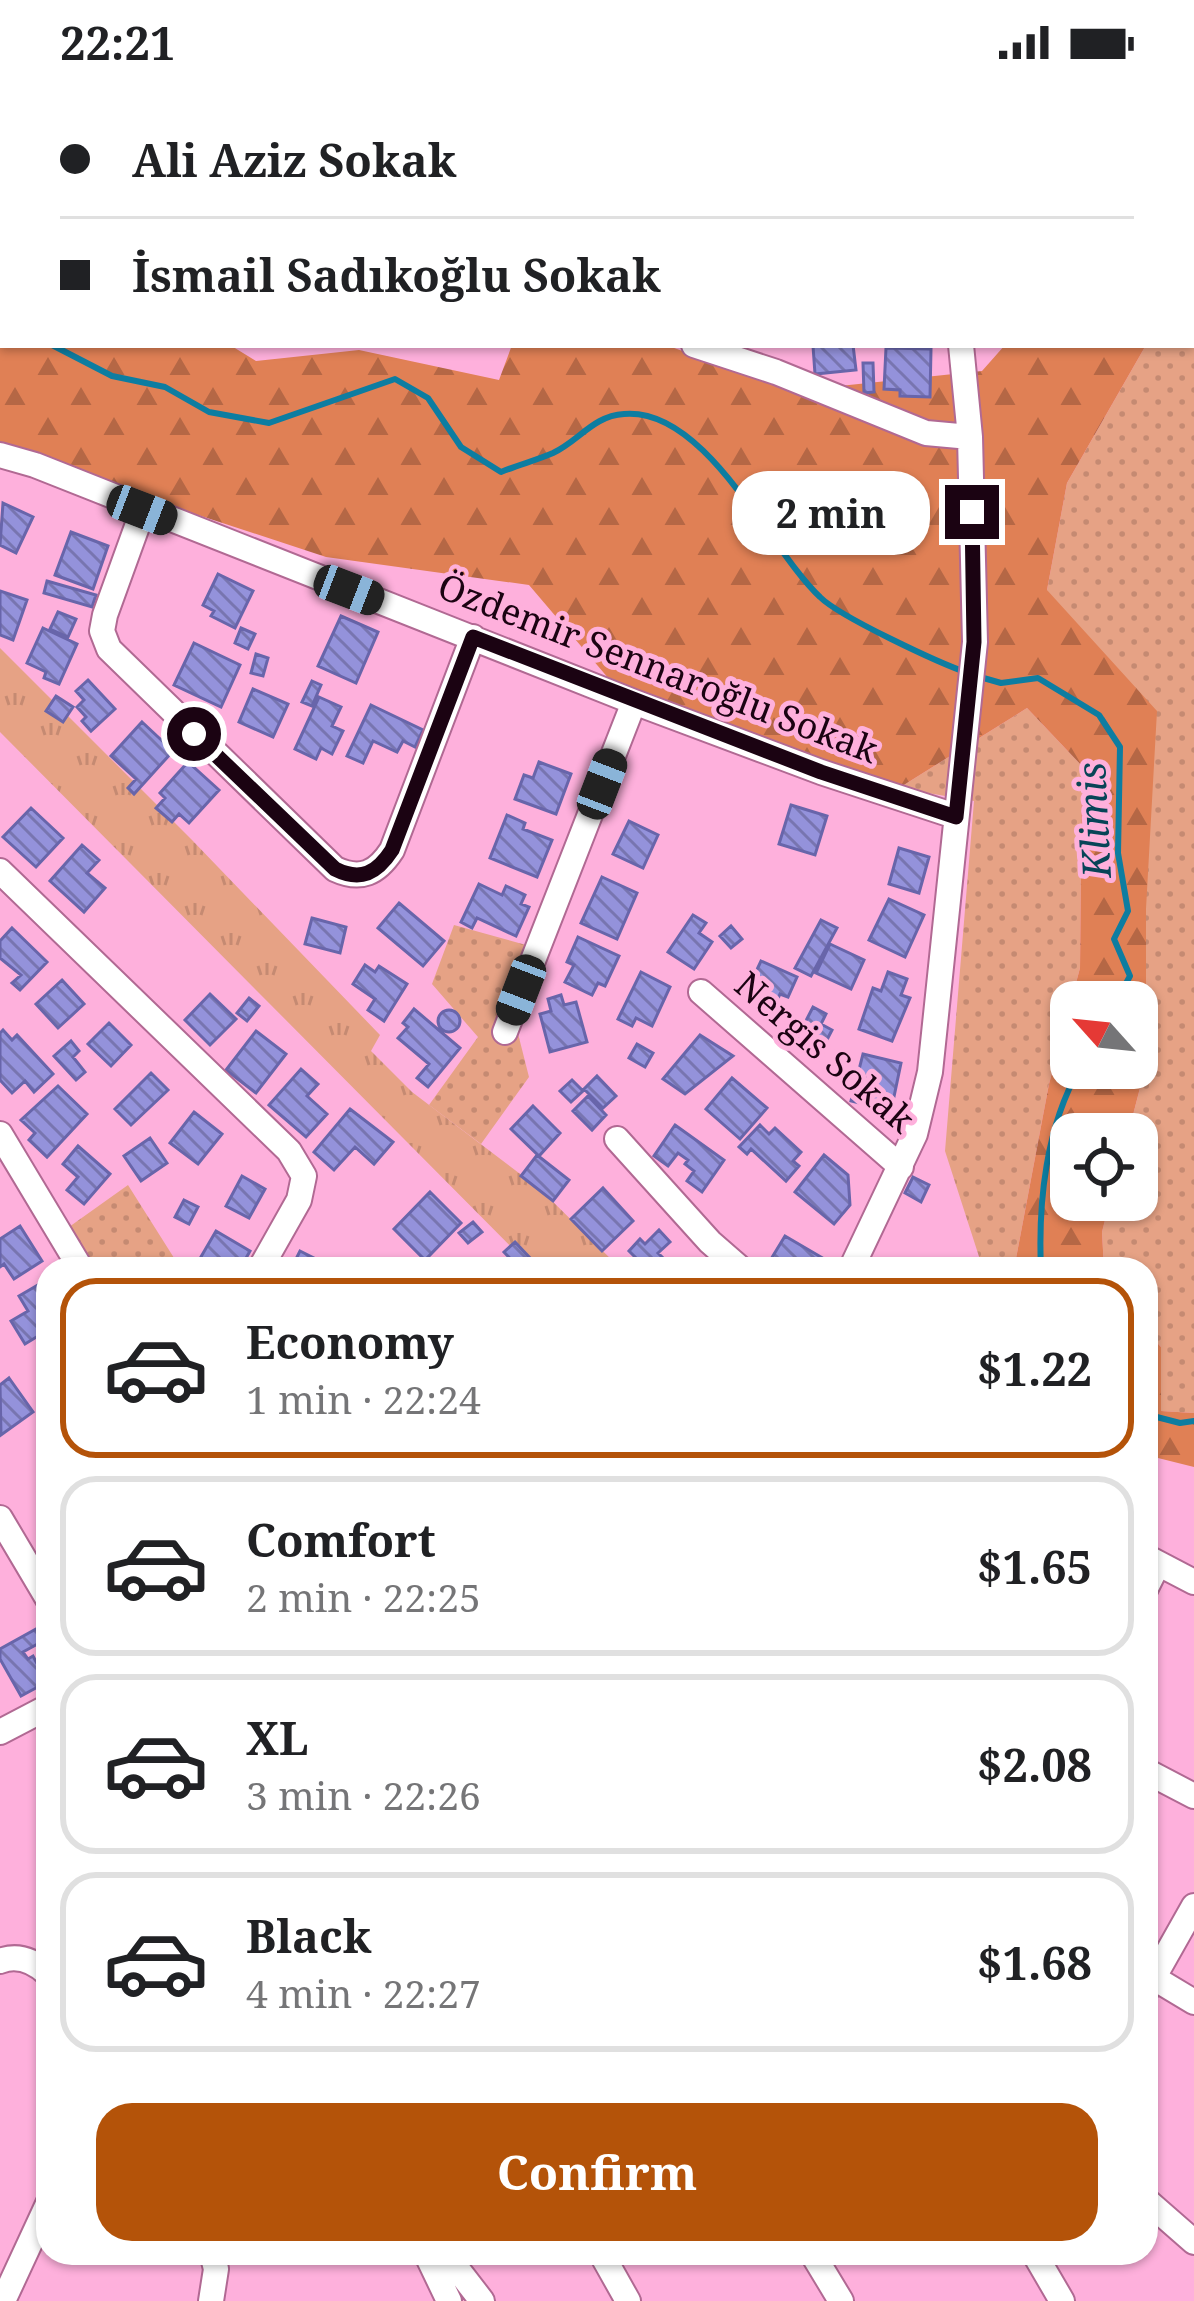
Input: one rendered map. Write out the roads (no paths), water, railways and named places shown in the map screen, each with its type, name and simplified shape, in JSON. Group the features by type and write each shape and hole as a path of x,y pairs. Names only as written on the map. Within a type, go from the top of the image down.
{"street":[{"path":"703,348 926,433 970,437"},
{"path":"774,348 776,372"},
{"path":"857,1257 902,1167 922,1114 930,1072 974,642 970,437 961,348"},
{"name":"Özdemir Sennaroğlu Sokak","path":"0,455 634,702 956,817"},
{"path":"142,510 102,632 109,649 335,869 351,876 373,872 392,850 473,637"},
{"path":"505,1032 634,702"},
{"path":"0,871 290,1151 304,1176 299,1200 267,1257"},
{"name":"Nergis Sokak","path":"701,992 902,1167"},
{"path":"0,1134 74,1257"},
{"path":"617,1139 727,1257"},
{"path":"0,1518 36,1579"},
{"path":"1158,1564 1194,1582"},
{"path":"0,1732 36,1712"},
{"path":"1158,1777 1194,1796"},
{"path":"1158,1971 1194,1906"},
{"path":"0,1961 23,1959 36,1967"},
{"path":"1158,1988 1194,2002"},
{"path":"1158,2210 1194,2242"},
{"path":"3,2301 36,2230"},
{"path":"211,2301 215,2265"},
{"path":"432,2265 448,2301"},
{"path":"454,2265 482,2301"},
{"path":"608,2265 628,2301"},
{"path":"819,2265 841,2301"},
{"path":"1041,2265 1062,2301"}],"waterway":[{"name":"Klimis","path":"58,348 112,376 165,387 209,412 269,423 395,379 428,398 461,447 501,472 553,453 613,416 654,418 709,456 800,575 831,606 968,673"},
{"name":"Klimis","path":"980,677 1001,683 1038,678 1099,715 1120,747 1118,853 1128,911 1114,939 1130,976 1127,981"},
{"name":"Klimis","path":"1041,1257 1047,1166 1069,1089"},
{"name":"Klimis","path":"1158,1417 1194,1421"}]}
